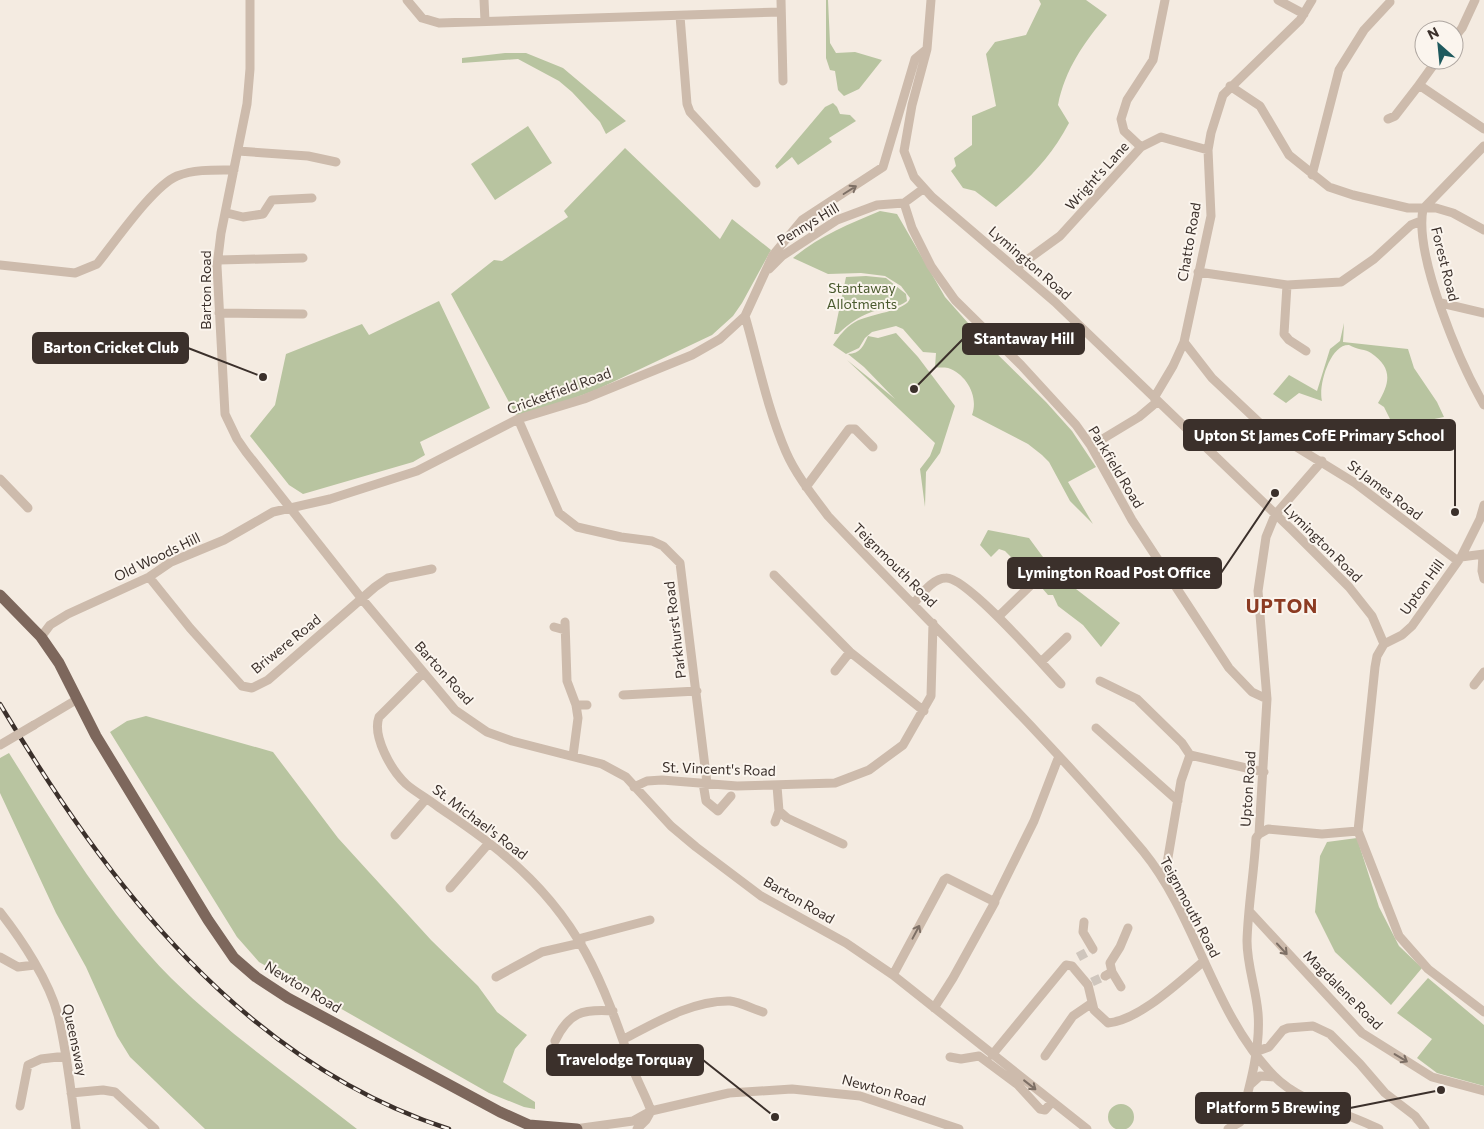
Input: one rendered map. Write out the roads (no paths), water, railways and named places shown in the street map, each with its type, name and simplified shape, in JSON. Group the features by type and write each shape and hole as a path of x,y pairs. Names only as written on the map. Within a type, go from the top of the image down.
{"main road":[{"name":"Newton Road","path":"0,595 41,637 59,664 76,700 174,865 234,958 256,977 288,998 534,1127 576,1129"}],"street":[{"name":"Barton Road","path":"250,0 250,69 238,151 227,212 221,233 217,266 225,414 237,439 362,599 454,710 487,732 512,741 602,764 626,777 671,826 761,896 846,943 893,975 1087,1129"},
{"path":"407,0 422,18 439,23 782,12"},
{"path":"484,0 485,21"},
{"path":"781,0 783,81"},
{"path":"744,316 773,255 780,244 802,220 883,168 915,59 927,49 931,0"},
{"path":"1141,147 1124,131 1121,119 1127,100 1152,60 1166,0"},
{"path":"1278,0 1304,14"},
{"name":"Chatto Road","path":"1091,446 1139,417 1156,400 1173,366 1184,342 1211,216 1208,150 1223,95 1304,14 1312,0"},
{"path":"1464,24 1475,0"},
{"path":"1312,175 1338,70 1364,30 1390,2"},
{"path":"680,16 687,104 690,112 756,183"},
{"name":"Lymington Road","path":"927,49 912,105 904,151 914,177 923,189 1055,302 1349,587 1372,616 1384,644"},
{"path":"1403,123 1392,117 1430,70"},
{"path":"1419,85 1484,129"},
{"path":"1230,86 1260,106 1282,146 1312,175 1329,187 1353,195 1423,209 1436,208 1453,213 1484,230"},
{"name":"Wright's Lane","path":"1016,268 1060,236 1141,147 1161,137 1208,150"},
{"name":"Forest Road","path":"1484,146 1423,209 1421,221 1421,234 1456,351 1484,405"},
{"path":"238,151 308,156 336,162"},
{"path":"0,265 76,273 85,270 97,264 155,193 176,177 208,169 234,170"},
{"path":"904,203 923,189"},
{"path":"227,212 253,217 263,214 272,200 312,198"},
{"name":"Pennys Hill","path":"767,271 782,256 837,220 877,205 904,203"},
{"name":"Parkfield Road","path":"904,203 912,228 931,266 955,300 1054,400 1091,446 1127,512 1229,668 1252,692 1267,699"},
{"path":"1198,272 1287,285 1341,282 1374,259 1411,225 1421,221"},
{"path":"219,260 303,258"},
{"path":"1287,285 1284,334 1289,340 1306,351"},
{"path":"1441,304 1484,313"},
{"path":"219,313 303,314"},
{"name":"Cricketfield Road","path":"290,507 330,499 417,471 518,418 584,399 692,355 720,339 744,316"},
{"name":"Teignmouth Road","path":"744,316 769,408 786,454 806,487 828,516 914,603 1059,756 1144,853 1164,881 1237,1025 1275,1077 1309,1099 1379,1129"},
{"name":"St James Road","path":"1184,342 1212,378 1264,426 1322,461 1460,559"},
{"name":"Parkhurst Road","path":"518,418 558,513 576,527 621,537 652,541 664,546 680,563 697,691 706,801 718,811 731,796"},
{"path":"806,487 849,430 855,428 873,447"},
{"name":"Upton Road","path":"1228,1129 1240,1122 1250,1086 1259,1027 1258,1012 1248,967 1256,838 1259,834 1264,772 1267,699 1258,591 1266,537 1275,515 1322,461"},
{"path":"0,479 28,508"},
{"path":"1460,559 1480,520 1484,505"},
{"name":"Old Woods Hill","path":"41,637 50,625 68,614 149,577 171,562 224,540 273,512 290,507"},
{"path":"1484,554 1482,572 1484,579"},
{"name":"Upton Hill","path":"1384,644 1402,635 1412,626 1460,559 1484,554"},
{"name":"Briwere Road","path":"149,577 190,628 242,686 252,688 268,680 388,578 432,569"},
{"path":"774,575 850,652 924,711"},
{"path":"914,603 937,580 951,578 959,581 998,617 1061,684"},
{"path":"998,617 1033,583"},
{"name":"St. Vincent's Road","path":"634,787 647,781 662,780 737,786 835,783 860,775 903,746 924,711 931,696 933,623"},
{"path":"554,627 565,626 567,681 576,705 578,718 573,756"},
{"path":"1041,662 1067,637"},
{"path":"1384,644 1375,667 1358,831 1400,936 1428,969 1484,1012"},
{"path":"835,671 850,652"},
{"path":"1474,685 1484,672"},
{"name":"St. Michael's Road","path":"423,673 379,716 376,725 379,738 400,778 426,799 490,843 543,891 568,921 591,960 624,1038 647,1120"},
{"path":"1100,681 1137,699 1182,743 1190,755 1264,772"},
{"path":"623,695 645,698 697,691"},
{"path":"0,745 76,700"},
{"path":"576,705 587,705"},
{"path":"1096,728 1178,801"},
{"path":"1164,881 1181,782 1190,755"},
{"path":"934,1008 954,978 995,900 1034,821 1059,756"},
{"path":"775,822 779,811 777,786"},
{"path":"395,835 426,799"},
{"path":"779,811 787,818 843,844"},
{"path":"1259,834 1268,829 1322,834 1358,831"},
{"path":"450,888 490,843"},
{"path":"893,975 946,878 995,900"},
{"name":"Queensway","path":"0,912 3,923 35,965 58,1014 76,1129"},
{"name":"Magdalene Road","path":"1250,912 1362,1033 1432,1077 1484,1091"},
{"path":"496,977 542,952 650,920"},
{"path":"1084,922 1083,932 1093,949"},
{"path":"1121,987 1109,974 1110,963 1120,948 1128,928"},
{"path":"1072,966 1078,957"},
{"path":"0,958 18,967 35,965"},
{"path":"992,1055 1060,969 1066,965 1072,966 1090,984 1094,1010 1108,1023 1116,1022 1165,994 1204,961"},
{"path":"624,1038 666,1018 702,1005 731,1001 763,1012"},
{"path":"1045,1056 1074,1016 1092,1003"},
{"path":"555,1041 574,1015 596,1010 613,1012"},
{"path":"1255,1052 1269,1046 1283,1030 1313,1026 1330,1034 1385,1093 1415,1116 1425,1129"},
{"path":"20,1106 28,1065 42,1059 66,1056"},
{"path":"950,1057 961,1059 979,1056 1018,1085 1040,1109 1046,1110 1052,1102"},
{"path":"1250,1086 1260,1076 1275,1077"},
{"name":"Newton Road","path":"576,1129 647,1120 729,1093 759,1090 811,1089 860,1096 959,1129"},
{"path":"71,1093 104,1090 115,1092 155,1129"},
{"path":"637,1129 647,1120"}],"tunnel":[{"path":"1078,957 1093,949"},
{"path":"1092,982 1105,976"}],"railway":[{"path":"0,704 86,836 135,899 187,958 244,1012 307,1060 375,1099 449,1129"}],"place":[{"name":"Barton Cricket Club","path":"263,377"},
{"name":"Stantaway Hill","path":"914,389"},
{"name":"Lymington Road Post Office","path":"1275,493"},
{"name":"Upton St James CofE Primary School","path":"1455,512"},
{"name":"Platform 5 Brewing","path":"1441,1090"},
{"name":"Travelodge Torquay","path":"775,1117"}],"district":[{"name":"UPTON","path":"1282,606"}],"park label":[{"name":"Stantaway Allotments","path":"862,296"}]}
